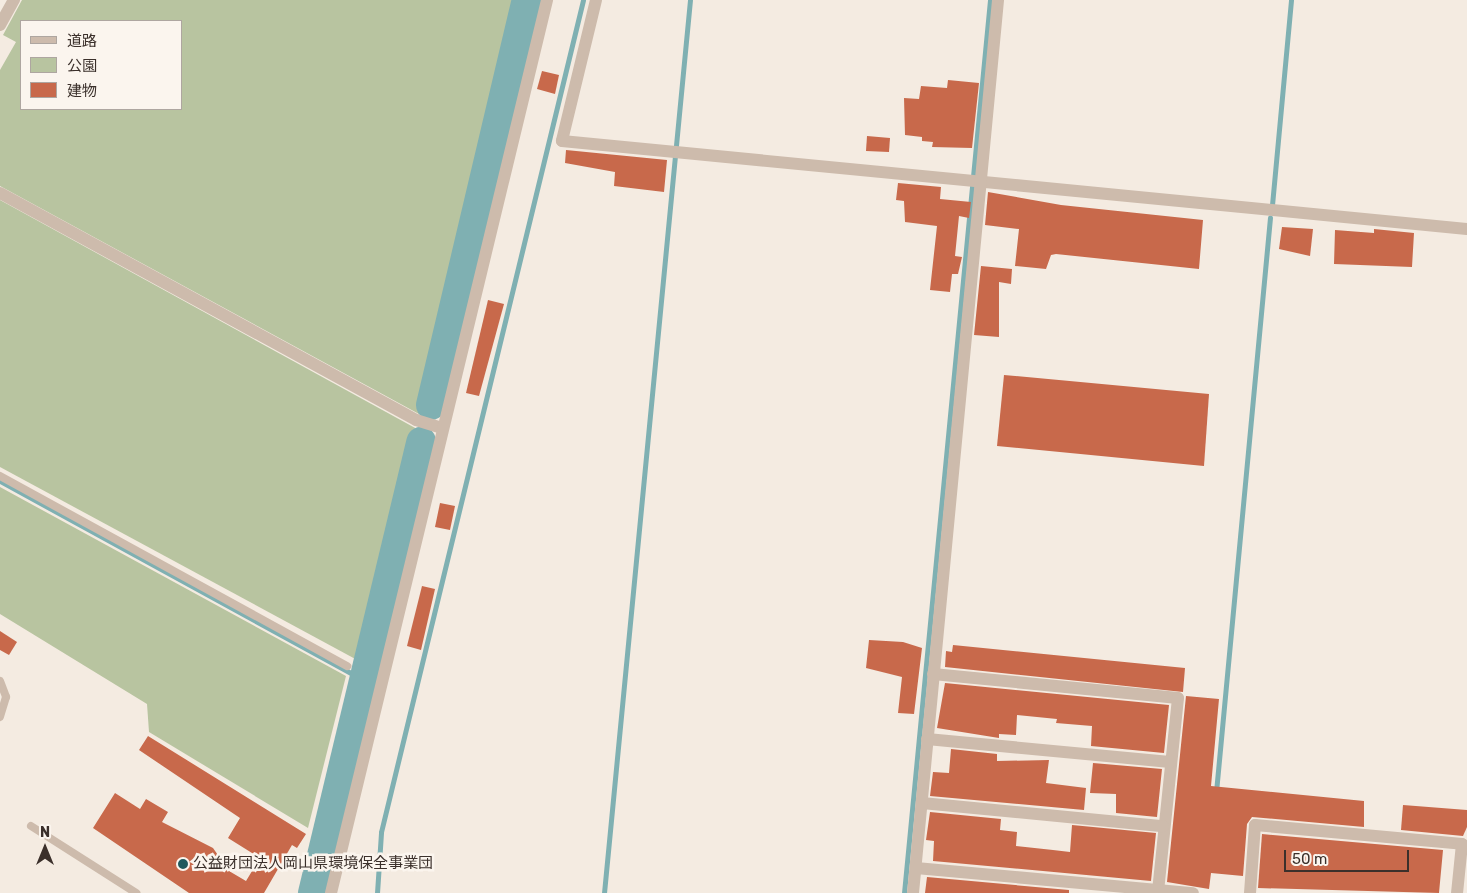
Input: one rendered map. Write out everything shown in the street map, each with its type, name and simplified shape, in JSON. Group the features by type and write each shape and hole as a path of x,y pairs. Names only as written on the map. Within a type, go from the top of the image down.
{"street":[{"path":"1,20 14,0"},
{"path":"331,893 547,0"},
{"path":"596,0 562,141 675,154 1467,229"},
{"path":"913,893 928,739 974,183 998,0"},
{"path":"0,193 416,420 444,428"},
{"path":"933,674 1178,698 1163,826 1158,890"},
{"path":"928,739 1170,762"},
{"path":"922,803 1163,826"},
{"path":"1250,893 1255,826 1462,844 1457,893"},
{"path":"916,868 1193,893"}],"lane":[{"path":"0,476 347,666"},
{"path":"0,681 6,697 0,717"},
{"path":"32,826 136,893"}],"green space":[{"path":"22,0 520,0 419,414 0,186 0,70 16,42 3,35"},
{"path":"0,200 417,429 359,661 0,467"},
{"path":"0,487 346,676 308,828 149,732 147,704 0,614"}],"building":[{"path":"542,71 559,75 555,94 537,89"},
{"path":"948,80 979,83 972,148 932,147 933,142 922,141 922,137 905,135 904,98 919,99 921,86 947,88"},
{"path":"867,136 890,138 889,152 866,151"},
{"path":"566,150 667,160 664,192 614,186 615,172 565,163"},
{"path":"898,183 941,187 940,199 971,202 969,218 959,216 955,256 962,257 958,274 952,274 950,292 930,290 937,226 905,222 904,201 896,200"},
{"path":"988,192 1061,205 1203,220 1199,269 1056,254 1051,255 1046,269 1015,266 1019,229 985,225"},
{"path":"1282,227 1313,229 1310,256 1279,249"},
{"path":"1374,229 1414,233 1412,267 1334,264 1335,230 1374,233"},
{"path":"981,266 1012,269 1011,284 999,282 999,337 974,335"},
{"path":"488,300 504,304 479,396 466,393"},
{"path":"1004,375 1209,394 1204,466 997,446"},
{"path":"440,503 455,506 450,530 435,527"},
{"path":"422,586 435,589 421,650 407,646"},
{"path":"0,631 17,642 9,655 0,650"},
{"path":"869,640 903,642 922,648 914,714 898,713 902,677 866,668"},
{"path":"953,645 1185,668 1183,692 945,667 946,651 952,652"},
{"path":"945,683 1169,705 1164,753 1091,746 1092,726 1056,723 1057,719 1017,715 1016,735 999,734 999,738 937,728"},
{"path":"1186,696 1219,699 1211,786 1364,801 1364,827 1252,817 1247,824 1243,876 1211,873 1209,889 1167,882"},
{"path":"148,736 306,834 297,848 292,845 264,893 189,893 93,828 115,793 140,809 146,799 168,812 162,822 213,848 229,871 246,881 260,858 228,838 240,818 139,750"},
{"path":"951,749 997,754 997,761 1049,760 1046,783 1086,788 1084,810 930,796 933,772 949,773"},
{"path":"1093,763 1162,769 1157,817 1116,813 1116,794 1090,793"},
{"path":"1403,805 1467,810 1467,827 1463,836 1401,830"},
{"path":"930,812 1001,819 1000,830 1017,832 1016,846 1070,852 1072,825 1156,833 1151,881 933,861 934,841 926,840"},
{"path":"1262,834 1443,850 1439,893 1258,888"},
{"path":"927,877 1069,890 1069,893 925,893"}],"waterway":[{"path":"431,405 527,0"},
{"path":"377,893 381,832 583,0"},
{"path":"604,893 690,0"},
{"path":"904,893 990,0"},
{"path":"1272,205 1291,0"},
{"path":"1216,792 1270,218"},
{"path":"313,893 421,442"},
{"path":"0,481 364,680"}],"place":[{"name":"公益財団法人岡山県環境保全事業団","path":"183,864"}]}
